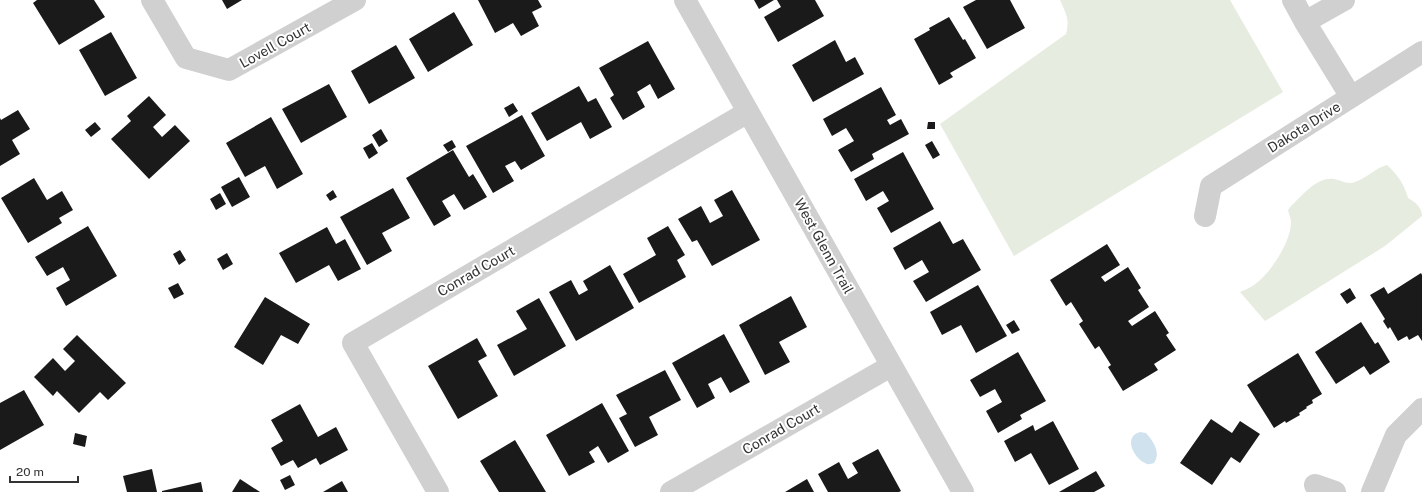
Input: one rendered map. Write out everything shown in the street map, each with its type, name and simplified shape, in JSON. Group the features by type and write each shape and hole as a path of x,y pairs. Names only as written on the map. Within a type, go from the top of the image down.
{"street":[{"name":"Lovell Court","path":"152,0 186,58 229,70 356,0"},
{"name":"West Glenn Trail","path":"685,0 963,492"},
{"path":"1292,0 1351,97"},
{"path":"1305,22 1344,0"},
{"name":"Dakota Drive","path":"1205,216 1211,186 1422,52"},
{"name":"Conrad Court","path":"438,492 353,343 748,112"},
{"name":"Conrad Court","path":"672,492 891,366"},
{"path":"1372,492 1396,435 1422,409"}],"shaded area":[{"path":"1060,0 1230,0 1283,92 1014,256 940,124 1066,34 1066,13"},
{"path":"1387,165 1400,180 1405,188 1408,198 1419,207 1422,216 1385,246 1265,321 1240,292 1252,286 1267,273 1284,248 1290,230 1291,221 1288,210 1291,206 1310,188 1322,181 1334,179 1352,183"}],"water":[{"path":"1140,432 1146,433 1156,448 1157,455 1154,463 1147,464 1141,461 1134,453 1131,443 1132,438"}],"building":[{"path":"37,0 94,0 105,17 59,45 33,3"},
{"path":"222,0 242,0 227,9"},
{"path":"478,0 538,0 542,7 532,12 539,26 521,36 513,23 495,33"},
{"path":"754,0 774,0 759,9"},
{"path":"777,0 815,0 824,16 778,42 764,17 781,7"},
{"path":"976,0 1010,0 1025,28 987,49 963,7"},
{"path":"454,12 473,45 428,72 409,39"},
{"path":"949,17 963,40 965,39 976,58 950,73 953,77 939,85 914,39 930,30 929,28"},
{"path":"111,32 137,78 105,96 79,50"},
{"path":"835,40 846,62 855,57 864,74 813,102 792,65"},
{"path":"648,41 675,89 658,99 650,84 637,92 645,107 623,120 610,98 614,95 599,68"},
{"path":"396,45 415,78 369,104 351,71"},
{"path":"329,84 347,117 301,143 282,109"},
{"path":"579,86 588,102 596,98 612,127 590,139 581,122 547,141 531,113"},
{"path":"881,87 896,115 887,120 890,125 901,119 909,134 872,154 874,159 851,172 838,150 854,141 846,128 832,136 823,119"},
{"path":"149,96 166,115 153,127 162,137 175,125 190,141 149,179 111,139 131,121 127,116"},
{"path":"513,103 518,111 509,117 504,108"},
{"path":"18,110 30,129 12,140 20,154 0,166 0,118 1,120"},
{"path":"522,115 545,156 521,170 515,161 505,166 514,181 493,193 466,146"},
{"path":"271,117 303,174 277,189 265,166 245,177 226,143"},
{"path":"95,122 101,129 91,137 85,130"},
{"path":"928,122 935,122 935,129 927,129"},
{"path":"381,129 388,141 379,147 372,135"},
{"path":"452,140 456,147 448,152 443,145"},
{"path":"932,141 940,155 933,159 925,145"},
{"path":"372,143 378,153 369,159 363,148"},
{"path":"453,150 469,177 473,174 487,197 464,210 454,194 442,201 451,216 434,226 406,178"},
{"path":"903,152 934,209 891,233 877,208 889,201 883,191 866,201 854,179"},
{"path":"239,177 250,197 232,207 221,187"},
{"path":"34,178 47,200 62,191 73,210 59,218 62,223 28,243 1,198"},
{"path":"393,188 410,218 382,233 392,251 367,265 340,217"},
{"path":"333,190 337,197 330,201 326,195"},
{"path":"732,190 760,240 712,266 697,240 692,242 678,219 701,206 710,223 723,216 714,200"},
{"path":"220,193 226,204 216,210 210,199"},
{"path":"940,221 953,244 963,239 981,270 926,302 913,281 929,272 922,260 905,270 893,248"},
{"path":"88,226 117,276 66,306 56,288 70,280 63,267 47,276 35,257"},
{"path":"668,226 685,255 677,260 686,277 639,303 623,274 656,255 647,238"},
{"path":"327,227 336,244 345,239 361,269 338,281 329,265 296,283 279,253"},
{"path":"1107,244 1120,265 1101,277 1105,282 1128,267 1141,288 1138,290 1149,307 1128,321 1132,326 1155,311 1169,333 1166,335 1176,350 1154,364 1158,370 1123,391 1108,367 1111,365 1099,346 1095,349 1079,324 1083,321 1071,302 1066,306 1050,280"},
{"path":"180,250 186,260 179,265 173,254"},
{"path":"227,253 233,264 223,270 217,259"},
{"path":"610,265 634,308 576,341 549,292 571,280 579,295 588,290 583,281"},
{"path":"1421,273 1422,341 1418,335 1409,340 1407,336 1398,341 1390,327 1388,329 1383,321 1385,319 1370,295 1384,287 1388,294"},
{"path":"178,283 184,294 174,299 168,288"},
{"path":"978,285 1007,336 976,353 961,325 942,335 930,312"},
{"path":"1350,288 1356,298 1347,304 1340,294"},
{"path":"791,296 807,327 779,342 790,362 765,375 739,325"},
{"path":"265,297 310,324 298,344 281,335 263,365 234,347"},
{"path":"539,298 566,346 514,376 497,345 527,329 516,311"},
{"path":"1014,320 1020,330 1012,334 1006,325"},
{"path":"1361,322 1375,344 1378,342 1390,362 1370,375 1364,366 1336,384 1315,352"},
{"path":"724,334 750,382 730,393 721,377 708,384 715,398 697,408 672,363"},
{"path":"77,335 126,383 108,400 100,392 79,413 57,391 53,396 34,377 53,358 65,371 75,361 63,349"},
{"path":"477,338 487,356 478,361 498,396 458,419 428,366"},
{"path":"1018,352 1046,401 1020,415 1022,419 998,433 986,411 1002,402 995,389 980,397 970,380"},
{"path":"1298,353 1322,394 1312,400 1313,403 1299,413 1300,415 1286,423 1285,421 1274,428 1247,385"},
{"path":"665,370 681,400 649,417 658,435 635,447 619,418 627,414 616,395"},
{"path":"24,390 44,425 0,450 0,403"},
{"path":"602,403 629,451 608,463 598,446 589,452 595,462 569,476 546,435"},
{"path":"300,404 318,437 336,427 348,450 320,465 316,458 298,468 293,460 281,466 271,448 283,441 271,420"},
{"path":"1211,419 1232,433 1240,421 1260,434 1240,463 1231,457 1212,485 1180,463"},
{"path":"1053,421 1079,469 1049,485 1031,453 1015,462 1004,441 1033,425 1035,431"},
{"path":"75,433 87,436 85,447 73,444"},
{"path":"515,440 546,492 499,492 480,461"},
{"path":"878,449 901,491 828,492 818,474 839,462 848,479 858,473 852,463"},
{"path":"152,469 157,492 127,492 123,476"},
{"path":"1096,471 1105,486 1094,492 1059,492"},
{"path":"290,475 295,485 285,490 280,480"},
{"path":"240,479 260,492 232,492"},
{"path":"807,479 814,492 785,492"},
{"path":"342,481 348,492 323,492"},
{"path":"201,482 203,492 162,492 162,491"}]}
